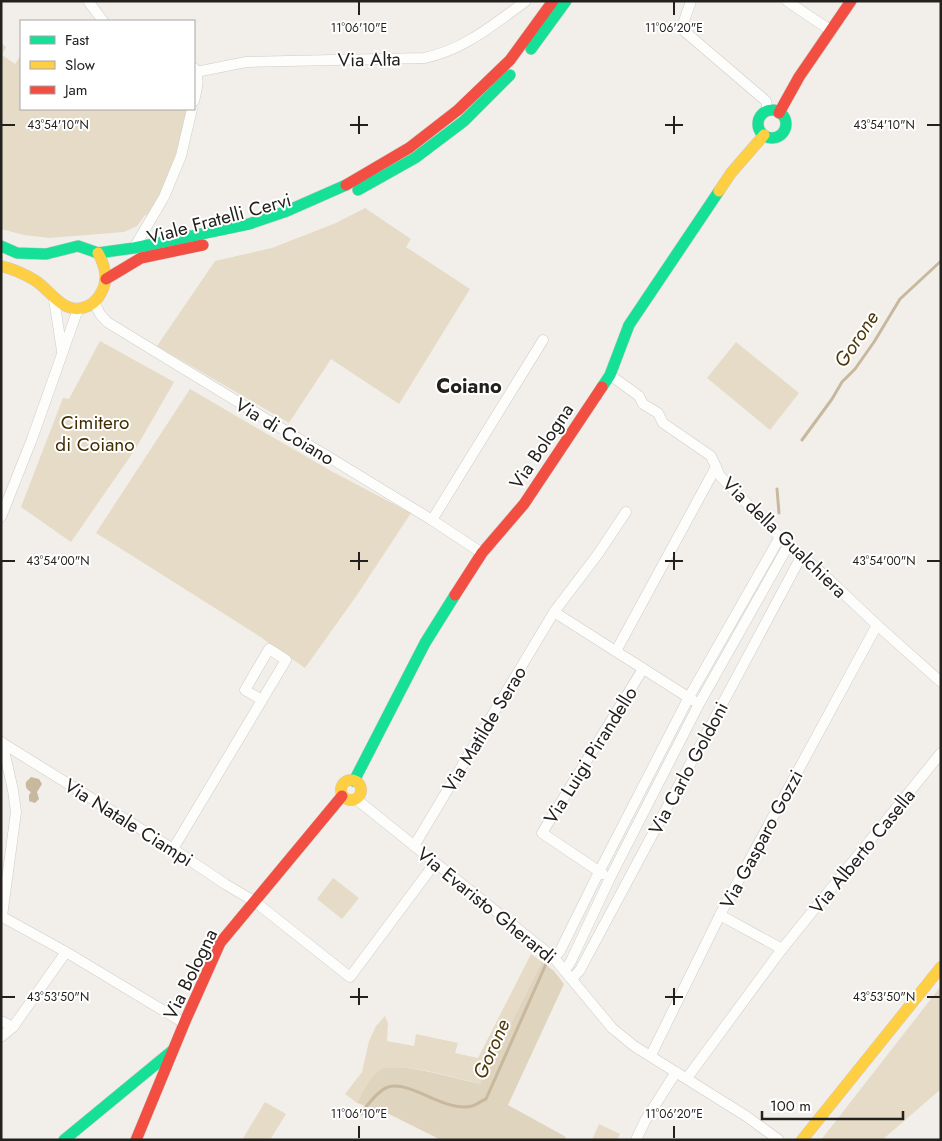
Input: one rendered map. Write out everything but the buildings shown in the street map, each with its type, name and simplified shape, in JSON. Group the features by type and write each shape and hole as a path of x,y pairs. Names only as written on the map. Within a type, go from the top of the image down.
{"street":[{"path":"88,1 102,20"},
{"name":"Via Alta","path":"195,70 246,62 424,58 439,55 475,38 526,1"},
{"name":"Viale Fratelli Cervi","path":"1,246 17,254 46,254 78,246 98,253 207,234 249,224 287,211 365,176 408,148 458,110 510,60 553,1"},
{"name":"Viale Fratelli Cervi","path":"106,279 141,258 207,244 289,220 368,186 415,158 464,121 518,67 566,1"},
{"path":"691,1 683,24 683,30 766,101 774,112"},
{"path":"787,1 830,30"},
{"path":"764,135 759,129 758,121 762,114 774,112 851,1"},
{"path":"195,70 198,84 195,98"},
{"path":"134,248 164,198 181,156 192,110"},
{"name":"Via Bologna","path":"136,1140 184,1023 220,943 342,796 341,789 344,782 354,781 425,643 482,553 524,504 610,375 629,325 731,172 764,135 771,138 782,133 785,122 774,112"},
{"path":"1,266 14,269 28,276 42,285 54,299 65,306 78,309 95,304 102,293 106,279 105,266 98,253"},
{"path":"54,299 62,355"},
{"name":"Via di Coiano","path":"95,304 107,322 432,520 482,553"},
{"path":"1,517 78,309"},
{"path":"432,520 543,340"},
{"name":"Via della Gualchiera","path":"610,375 640,396 644,404 658,413 663,423 711,456 720,476 780,537 941,682"},
{"path":"616,650 716,468"},
{"name":"Via Matilde Serao","path":"414,846 554,612 598,554 626,512"},
{"name":"Via Carlo Goldoni","path":"554,958 560,951 689,697 780,537"},
{"name":"Via Carlo Goldoni","path":"565,971 610,878 700,704 789,544"},
{"name":"Via Carlo Goldoni","path":"572,979 580,970 802,555"},
{"path":"554,612 689,697"},
{"name":"Via Gasparo Gozzi","path":"651,1055 720,915 877,626"},
{"path":"173,850 286,660 269,649 245,690 262,700"},
{"name":"Via Luigi Pirandello","path":"599,872 542,832 643,669"},
{"name":"Via Carlo Goldoni","path":"689,697 700,704"},
{"path":"2,742 16,812 2,916 184,1023"},
{"name":"Via Natale Ciampi","path":"2,742 254,901 350,977 435,863"},
{"name":"Via Alberto Casella","path":"687,1078 782,949 941,753"},
{"path":"342,796 350,801 356,800 360,795 361,789 359,784 354,781"},
{"name":"Via Evaristo Gherardi","path":"356,800 554,958 612,1028 634,1046 687,1078 780,1140"},
{"path":"599,872 610,878"},
{"path":"720,915 782,949"},
{"path":"1,1037 13,1027 66,952"},
{"path":"802,1140 941,967"},
{"path":"1,1021 13,1027"},
{"path":"64,1140 174,1049"},
{"path":"636,1140 645,1121 676,1072"},
{"path":"138,1078 150,1082 157,1089"}],"green space":[{"path":"1,43 6,47 2,55 15,64 20,56 20,110 189,110 168,177 148,216 145,215 137,226 124,232 49,238 24,235 1,229"},
{"path":"365,208 411,239 406,247 470,289 399,404 331,359 289,423 157,346 215,261 272,248 336,223"},
{"name":"Cimitero di Coiano","path":"100,341 174,382 136,448 71,542 21,507 63,398 69,399"},
{"path":"736,342 799,393 770,430 707,378"},
{"path":"190,389 331,471 411,513 357,595 305,668 259,636 96,533"},
{"path":"333,878 359,898 342,919 317,899"},
{"path":"531,954 542,962 480,1084 428,1071 398,1067 378,1071 371,1078 357,1103 345,1094 362,1072 369,1041 376,1026 385,1016 388,1023 387,1041 414,1046 416,1034 458,1043 455,1053 478,1058"},
{"path":"941,986 941,1089 882,1140 821,1140"},
{"path":"265,1102 286,1114 270,1140 242,1140"},
{"path":"599,1124 620,1134 617,1140 592,1140"}],"shaded area":[{"path":"31,777 39,779 42,784 37,792 39,799 35,803 29,801 31,792 27,789 26,785 26,782"},
{"path":"542,962 554,971 564,984 508,1105 566,1137 564,1140 441,1140 387,1113 357,1103 371,1078 378,1071 386,1068 412,1069 480,1084"}],"waterway":[{"name":"Gorone","path":"802,440 842,382 855,369 874,342 900,299 941,261"},
{"name":"Gorone","path":"777,489 779,513"},
{"name":"Gorone","path":"361,1114 369,1103 388,1087 407,1088 451,1105 462,1107 472,1106 486,1099 546,964"}],"traffic: fast":[{"path":"531,49 566,1"},
{"path":"358,190 415,158 464,121 510,75"},
{"path":"772,110 782,114 786,124 782,134 772,138 762,134 758,124 762,114 772,110"},
{"path":"1,246 17,253 46,254 78,246 98,253 134,248 249,224 287,211 346,185"},
{"path":"602,387 610,375 629,325 719,191"},
{"path":"354,781 425,643 455,595"},
{"path":"64,1140 172,1051"}],"traffic: slow":[{"path":"719,191 731,173 764,135"},
{"path":"1,266 19,272 36,281 66,306 80,309 88,306 99,297 105,283 103,263 98,253"},
{"path":"347,780 355,780 361,786 361,790 361,794 355,800 347,800 341,794 341,786 347,780"},
{"path":"802,1140 941,967"}],"traffic: jam":[{"path":"346,185 409,148 458,110 510,60 553,1"},
{"path":"779,113 799,77 851,1"},
{"path":"106,279 141,258 203,245"},
{"path":"455,595 482,553 524,504 602,387"},
{"path":"136,1140 220,943 342,796"}],"district":[{"name":"Coiano","path":"469,386"}]}
